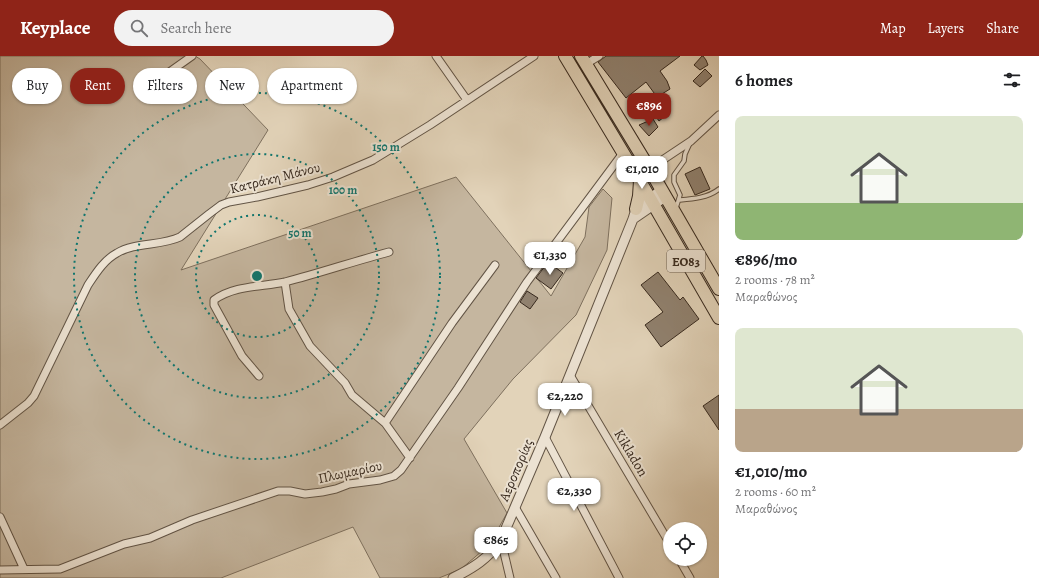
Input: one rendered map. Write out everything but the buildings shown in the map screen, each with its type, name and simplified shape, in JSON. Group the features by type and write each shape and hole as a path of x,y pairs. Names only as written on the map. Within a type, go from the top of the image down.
{"main road":[{"name":"ΕΟ83","path":"565,56 652,201 719,318"},
{"name":"ΕΟ83","path":"584,60 719,289"},
{"path":"634,214 639,196 639,179"}],"street":[{"path":"175,68 192,56"},
{"path":"436,56 467,100"},
{"name":"Κατράκη Μάνου","path":"0,425 28,403 34,396 88,285 98,269 117,252 129,248 173,240 186,233 221,205 229,202 308,185 358,167 390,150 534,56"},
{"path":"584,60 599,56"},
{"path":"639,179 649,168 691,141 719,115"},
{"name":"Πλωμαρίου","path":"0,570 24,568 60,569 124,544 150,538 192,520 278,491 290,491 306,494 336,489 348,484 394,476 401,470 410,458 458,388 527,282 623,153"},
{"path":"634,214 663,194"},
{"name":"Αεροπορίας","path":"452,578 466,572 482,561 492,552 501,540 545,437 634,214"},
{"path":"259,376 242,356 214,306 214,300 222,294 236,290 285,282 389,252"},
{"path":"385,424 452,323 495,265"},
{"path":"285,282 289,308 310,346 346,383 352,395 385,424 410,458"},
{"name":"Kikladon","path":"570,375 663,532"},
{"path":"545,437 619,578"},
{"path":"515,507 556,578"},
{"path":"0,517 24,568"},
{"path":"501,540 510,578"},
{"path":"683,566 690,578"}],"lane":[{"path":"675,213 680,195 674,182 674,175 684,161 685,154 691,141"},
{"path":"679,200 708,195 719,189"}],"shaded area":[{"path":"0,56 195,56 209,68 205,68 205,104 243,104 268,130 181,270 456,177 551,296 585,237 589,207 603,189 612,198 607,250 576,315 513,379 464,439 507,513 489,545 461,569 439,578 380,578 353,527 221,578 0,578"}]}
